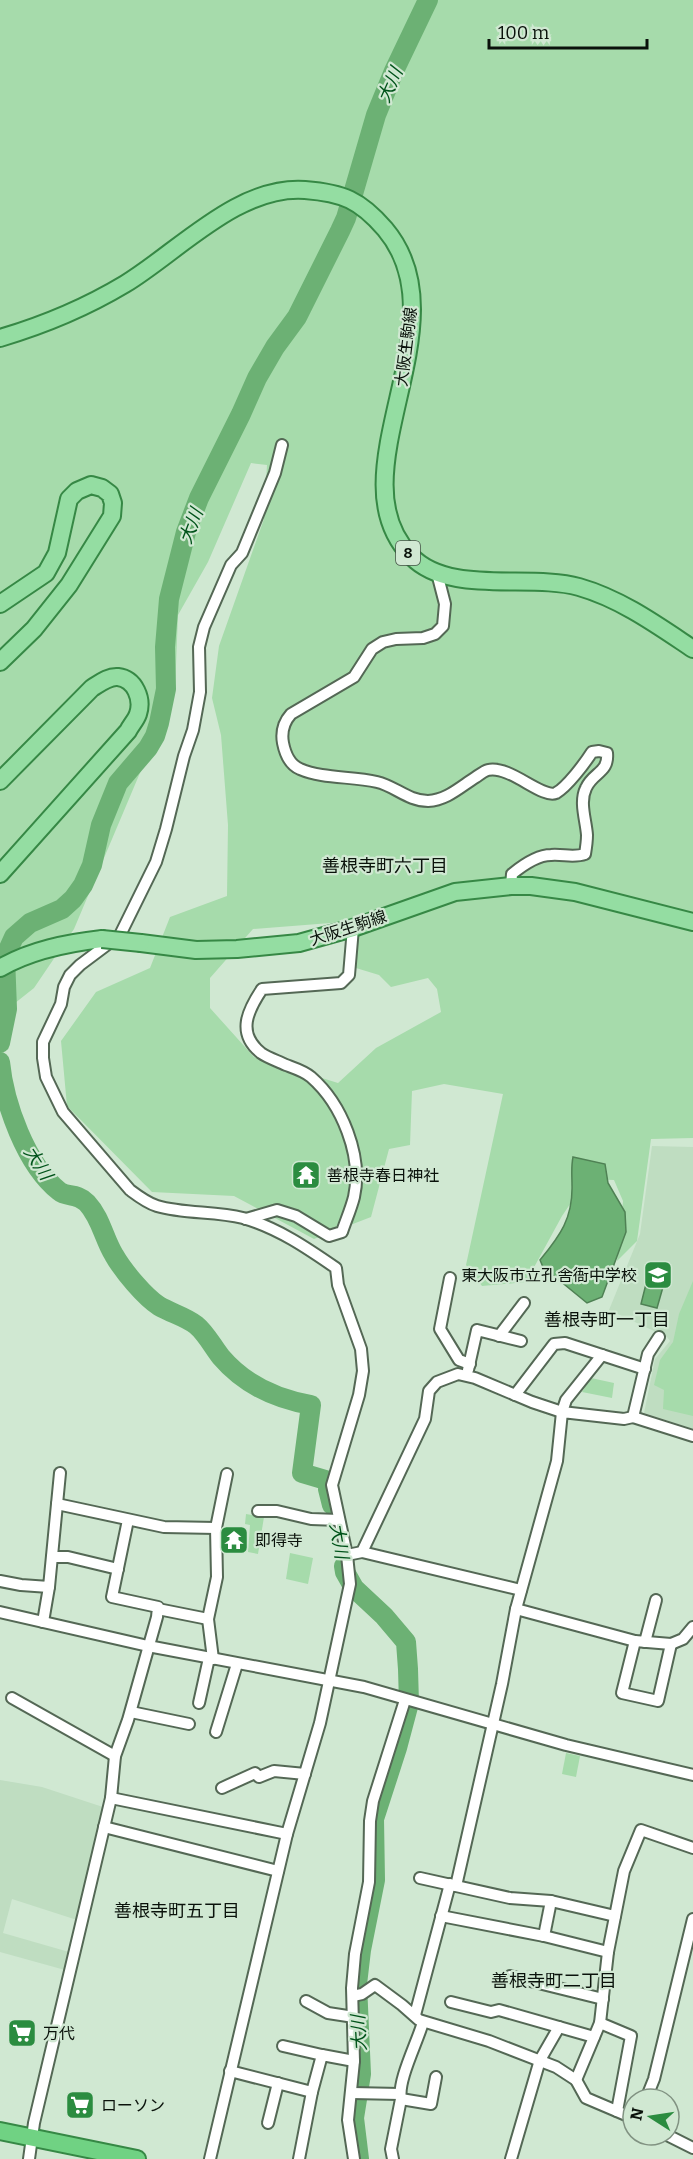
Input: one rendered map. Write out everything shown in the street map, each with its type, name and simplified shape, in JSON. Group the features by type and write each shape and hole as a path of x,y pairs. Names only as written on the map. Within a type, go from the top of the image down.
{"highway":[{"path":"0,2131 137,2159"}],"main road":[{"name":"大阪生駒線","path":"0,338 40,326 89,304 127,283 236,208 275,193 297,189 320,191 342,196 361,204 389,234 401,255 412,298 410,335 385,464 383,495 391,530 400,544 413,559 437,573 470,580 575,585 600,593 627,606 693,649"},
{"path":"0,604 46,573 57,553 69,500 77,491 91,485 102,488 110,494 113,503 112,516 69,585 34,629 0,662"},
{"path":"0,874 128,730 138,714 140,702 131,682 118,677 107,679 92,688 6,775"},
{"name":"大阪生駒線","path":"0,968 37,952 71,942 102,939 196,950 299,943 352,928 455,892 511,886 531,886 575,892 693,922"}],"street":[{"path":"210,2159 287,1834 330,1680 350,1584 347,1555 333,1485 359,1395 363,1371 361,1349 338,1285 336,1268 281,1232 246,1219 220,1213 157,1206 129,1190 63,1112 46,1077 43,1042 61,1004 64,987 70,975 120,935 156,862 193,730 200,692 200,647 204,627 231,565 242,553 275,473 282,446"},
{"path":"437,573 445,604 443,626 435,634 423,638 396,639 384,642 372,649 354,677 291,714 285,720 282,734 285,752 293,765 300,769 334,777 380,782 404,795 425,801 444,799 488,770 507,772 551,794 558,792 579,771 592,752 607,753 608,761 604,769 585,789 583,808 587,836 585,854 578,856 548,854 525,863 512,874 511,886"},
{"path":"246,1219 277,1210 296,1216 329,1236 342,1232 354,1196 356,1168 345,1125 326,1093 309,1076 262,1053 251,1041 245,1024 250,1007 262,989 341,983 349,975 352,928"},
{"path":"450,1278 440,1329 459,1360 470,1364"},
{"path":"499,1336 524,1303"},
{"path":"467,1376 477,1330 521,1341"},
{"path":"633,1417 648,1354 659,1337"},
{"path":"515,1395 554,1344 565,1343 645,1369"},
{"path":"393,2159 391,2149 405,2072 441,1916 453,1885 492,1725 516,1609 557,1461 562,1412 566,1400 602,1355"},
{"path":"362,1552 425,1419 429,1391 437,1383 458,1374 562,1412 624,1419 633,1417 693,1436"},
{"path":"43,1623 49,1587 60,1473"},
{"path":"199,1703 211,1659 208,1619 217,1577 216,1528 227,1474"},
{"path":"57,1504 164,1527 216,1528"},
{"path":"258,1511 277,1511 311,1519 339,1520"},
{"path":"129,1520 112,1597 208,1619"},
{"path":"347,1555 362,1552 521,1590"},
{"path":"52,1557 68,1557 118,1569"},
{"path":"0,1581 49,1587"},
{"path":"656,1600 622,1693 658,1701 671,1644"},
{"path":"29,2159 42,2088 111,1798 115,1756 130,1712 158,1609"},
{"path":"516,1609 640,1641 671,1644 683,1639 693,1627"},
{"path":"0,1612 211,1659 364,1687 566,1745 693,1774"},
{"path":"216,1732 237,1664"},
{"path":"12,1698 115,1756"},
{"path":"354,2159 348,2120 354,2061 353,1996 355,1954 369,1882 370,1821 373,1802 408,1700"},
{"path":"130,1712 189,1724"},
{"path":"222,1788 255,1773 259,1778 274,1771 305,1774"},
{"path":"111,1798 287,1834"},
{"path":"104,1827 278,1871"},
{"path":"576,2080 600,2023 608,1952 624,1871 641,1830 693,1848"},
{"path":"420,1878 510,1898 551,1901 615,1916"},
{"path":"544,1936 551,1901"},
{"path":"441,1916 544,1936 608,1952"},
{"path":"651,2087 693,1919"},
{"path":"510,1976 603,1999"},
{"path":"353,1996 363,1994 375,1985 419,2018 489,2041 556,2067 576,2080 586,2098 621,2113"},
{"path":"306,2001 328,2013 354,2017"},
{"path":"451,2002 491,2012 499,2010 594,2037"},
{"path":"600,2023 631,2036 617,2111"},
{"path":"511,2159 540,2060 559,2027"},
{"path":"283,2046 354,2061"},
{"path":"299,2159 322,2055"},
{"path":"230,2072 312,2092"},
{"path":"352,2093 401,2096 431,2104 436,2077"},
{"path":"268,2123 278,2083"}],"shaded area":[{"path":"0,0 693,0 693,1138 651,1139 637,1241 617,1261 623,1201 614,1180 587,1179 562,1216 526,1282 482,1286 466,1265 503,1094 444,1084 412,1091 410,1145 389,1149 371,1217 314,1239 234,1196 152,1192 67,1106 61,1041 96,992 150,968 170,917 227,896 228,825 221,735 212,698 219,646 264,519 267,465 251,463 208,562 178,615 175,690 74,929 34,988 0,1015","holes":["356,921 356,968 379,975 391,987 428,978 437,989 441,1012 376,1048 338,1083 254,1057 210,1008 210,978 253,929"]},
{"name":"東大阪市立孔舎衙中学校","path":"652,1146 693,1147 693,1429 644,1413 655,1359 670,1341 667,1337 609,1310 640,1234"},
{"path":"573,1157 605,1164 608,1183 625,1212 626,1232 602,1297 587,1303 543,1267 540,1260 554,1243 568,1217 572,1197"},
{"path":"650,1268 667,1273 657,1308 641,1304"},
{"path":"693,1281 693,1416 663,1409 664,1390 654,1385 660,1360 673,1342 679,1314"},
{"path":"591,1378 614,1383 612,1398 582,1392"},
{"path":"246,1514 264,1517 258,1554 248,1552 250,1525 245,1524"},
{"path":"290,1553 313,1558 308,1584 286,1579"},
{"path":"566,1753 580,1756 576,1777 562,1774"},
{"path":"0,1780 42,1787 106,1808 77,1920 12,1899 3,1933 69,1952 65,1970 0,1952"}],"waterway":[{"name":"大川","path":"0,1043 7,1009 5,957 14,937 30,923 62,909 83,885 92,865 101,825 118,783 148,748 155,736 166,689 165,647 169,599 186,532 199,498 257,378 275,347 297,317 346,218 376,115 428,0"},
{"name":"大川","path":"0,1062 12,1114 36,1166 59,1191 79,1197 87,1203 96,1215 114,1255 135,1283 159,1306 196,1325 230,1367 250,1382 285,1399 311,1405 302,1473 329,1481 328,1489 332,1505"},
{"name":"大川","path":"344,1566 354,1588 384,1616 406,1642 409,1703 374,1819 375,1880 361,1950 357,1984 361,2074 354,2118 359,2159"}],"place":[{"name":"善根寺春日神社","path":"306,1175"},
{"name":"東大阪市立孔舎衙中学校","path":"658,1275"},
{"name":"即得寺","path":"234,1540"},
{"name":"万代","path":"22,2033"},
{"name":"ローソン","path":"80,2105"}],"district":[{"name":"善根寺町六丁目","path":"385,866"},
{"name":"善根寺町一丁目","path":"607,1320"},
{"name":"善根寺町五丁目","path":"177,1911"},
{"name":"善根寺町二丁目","path":"554,1981"}]}
